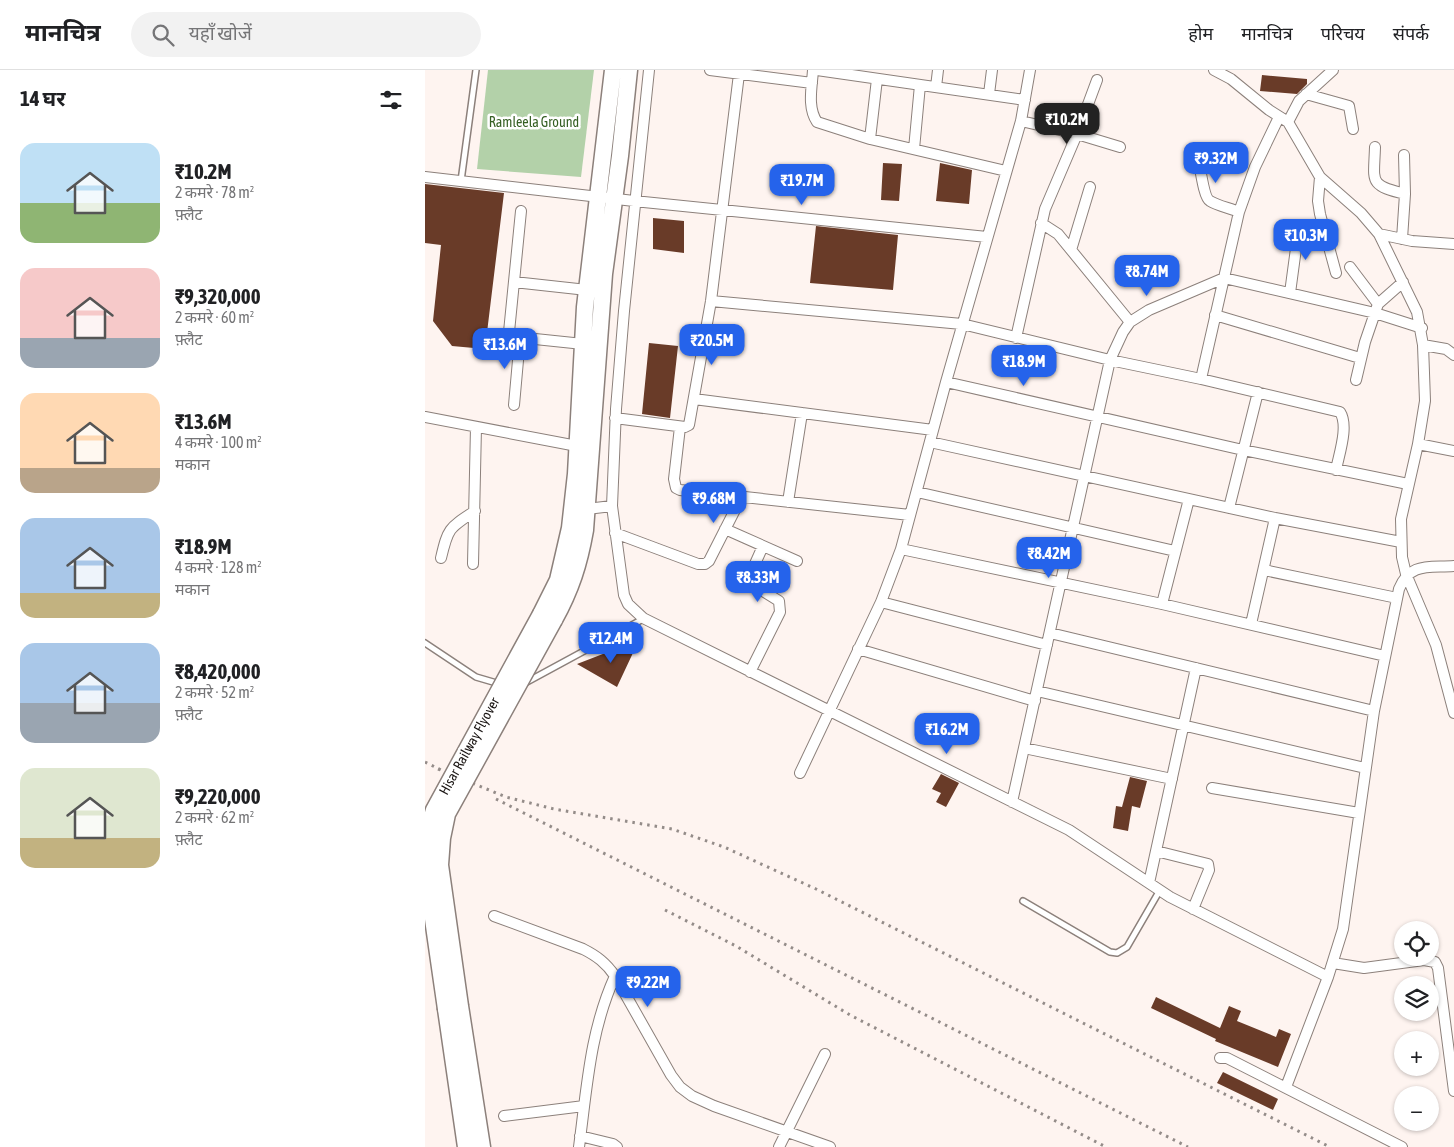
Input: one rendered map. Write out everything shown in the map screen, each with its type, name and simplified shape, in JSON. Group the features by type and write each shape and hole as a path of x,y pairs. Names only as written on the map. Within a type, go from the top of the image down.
{"main road":[{"path":"606,198 613,70"},
{"path":"606,198 629,70"},
{"name":"Hisar Railway Flyover","path":"547,617 570,528 587,290 606,198"},
{"name":"Hisar Railway Flyover","path":"482,1147 425,863 427,834 434,810 547,617 568,593 579,564 587,509 604,274 606,198"},
{"name":"Hisar Railway Flyover","path":"453,1008 466,1147"}],"street":[{"path":"649,70 634,201 615,418 612,506 624,595 628,604 643,618 1069,830 1149,883 1193,909 1328,977"},
{"path":"710,70 812,83"},
{"path":"813,70 811,106 812,114 817,122 870,139 1006,171"},
{"path":"817,70 1025,100"},
{"path":"936,87 938,70"},
{"path":"989,94 992,70"},
{"path":"801,773 881,602 901,549 962,324 1021,121 1030,70"},
{"path":"1214,70 1231,79 1284,119 1320,177 1361,213 1379,234 1417,312 1423,345 1425,401 1418,444 1401,519 1401,542 1406,574 1436,645 1454,713"},
{"path":"1201,379 1239,212 1255,167 1284,119 1333,70"},
{"path":"615,418 685,428 689,425 711,301 739,74"},
{"path":"870,139 877,79"},
{"path":"1016,338 1041,223 1057,177 1077,134 1097,80"},
{"path":"914,149 920,85"},
{"path":"1307,94 1349,106 1353,129"},
{"path":"1021,121 1077,134 1120,147"},
{"path":"1375,147 1375,181 1380,188 1405,194"},
{"path":"1197,152 1202,170 1205,197 1239,212"},
{"path":"1402,239 1405,194 1404,155"},
{"path":"425,177 634,201 987,237"},
{"path":"1320,177 1318,201 1335,273"},
{"path":"1071,250 1090,187"},
{"path":"521,211 509,332 511,335 520,338 583,344"},
{"path":"1041,223 1057,234 1131,322"},
{"path":"1290,294 1297,241 1300,238 1326,233"},
{"path":"1379,234 1402,239 1454,244"},
{"path":"1350,267 1376,309"},
{"path":"1012,802 1110,360 1123,332 1131,322 1149,310 1224,278 1290,294 1376,309 1421,328"},
{"path":"514,282 587,290"},
{"path":"1356,380 1360,358 1376,309 1403,282"},
{"path":"711,301 962,324 1110,360 1258,392 1341,414 1342,433 1335,470"},
{"path":"1215,315 1360,358"},
{"path":"514,405 520,338"},
{"path":"1423,345 1451,351"},
{"path":"946,382 1243,450 1408,484"},
{"path":"1229,508 1258,392"},
{"path":"694,399 933,430"},
{"path":"788,502 802,413"},
{"path":"425,417 577,446"},
{"path":"473,564 476,427"},
{"path":"680,427 674,479 676,488 741,498 910,515"},
{"path":"930,442 1275,518 1401,542"},
{"path":"1418,444 1454,451"},
{"path":"917,492 1175,551"},
{"path":"615,533 702,564 709,561 741,498"},
{"path":"1162,604 1189,499"},
{"path":"587,509 612,506"},
{"path":"441,558 447,534 453,525 475,511"},
{"path":"1251,624 1275,518"},
{"path":"725,529 797,561"},
{"path":"750,672 780,612 781,606 779,601 750,584 750,575 763,546"},
{"path":"901,549 1162,604 1385,656"},
{"path":"1286,1087 1328,977 1343,929 1374,711 1399,589 1406,574 1421,568 1454,566"},
{"path":"1264,570 1397,598"},
{"path":"881,602 1047,645"},
{"path":"1050,633 1374,711"},
{"path":"858,649 1036,696 1184,726 1365,768"},
{"path":"1149,883 1196,668"},
{"path":"1024,748 1173,779"},
{"path":"1212,788 1359,813"},
{"path":"1156,852 1209,864 1209,870 1193,909"},
{"path":"494,916 583,949 596,955 606,964 615,976 679,1087 714,1106 830,1147"},
{"path":"1333,963 1364,968 1424,960 1435,962 1438,968 1454,1091"},
{"path":"579,1147 596,1025 615,976"},
{"path":"779,1147 825,1054"},
{"path":"1220,1058 1227,1058 1402,1147"},
{"path":"504,1116 584,1106"},
{"path":"580,1136 613,1144 617,1147"}],"lane":[{"path":"461,181 477,70"},
{"path":"425,643 476,677 499,684 523,684 643,618"},
{"path":"1023,900 1110,952 1117,953 1127,948 1160,890"}],"green space":[{"name":"Ramleela Ground","path":"488,70 594,70 581,177 477,169"}],"building":[{"path":"1262,75 1307,79 1307,84 1297,94 1260,91"},
{"path":"883,163 902,164 899,201 881,200"},
{"path":"940,163 972,170 969,204 936,201"},
{"path":"425,184 504,193 485,349 452,346 433,321 441,245 425,243"},
{"path":"653,218 684,221 684,253 653,249"},
{"path":"816,226 898,235 893,290 810,283"},
{"path":"649,343 678,346 670,418 642,414"},
{"path":"639,640 617,687 577,664"},
{"path":"941,774 959,783 946,807 936,802 941,793 932,789"},
{"path":"1130,777 1147,781 1140,808 1132,806 1128,831 1113,828 1116,806 1122,807"},
{"path":"1156,997 1220,1028 1229,1006 1241,1011 1237,1021 1276,1037 1279,1029 1291,1034 1278,1067 1215,1041 1216,1039 1151,1008"},
{"path":"1223,1072 1278,1099 1273,1110 1217,1083"}],"railway":[{"path":"425,762 443,771"},
{"path":"438,769 506,797 554,809 672,829 724,847 816,889 1330,1147"},
{"path":"496,799 1188,1147"},
{"path":"665,910 736,946 850,1015 1106,1147"}]}
